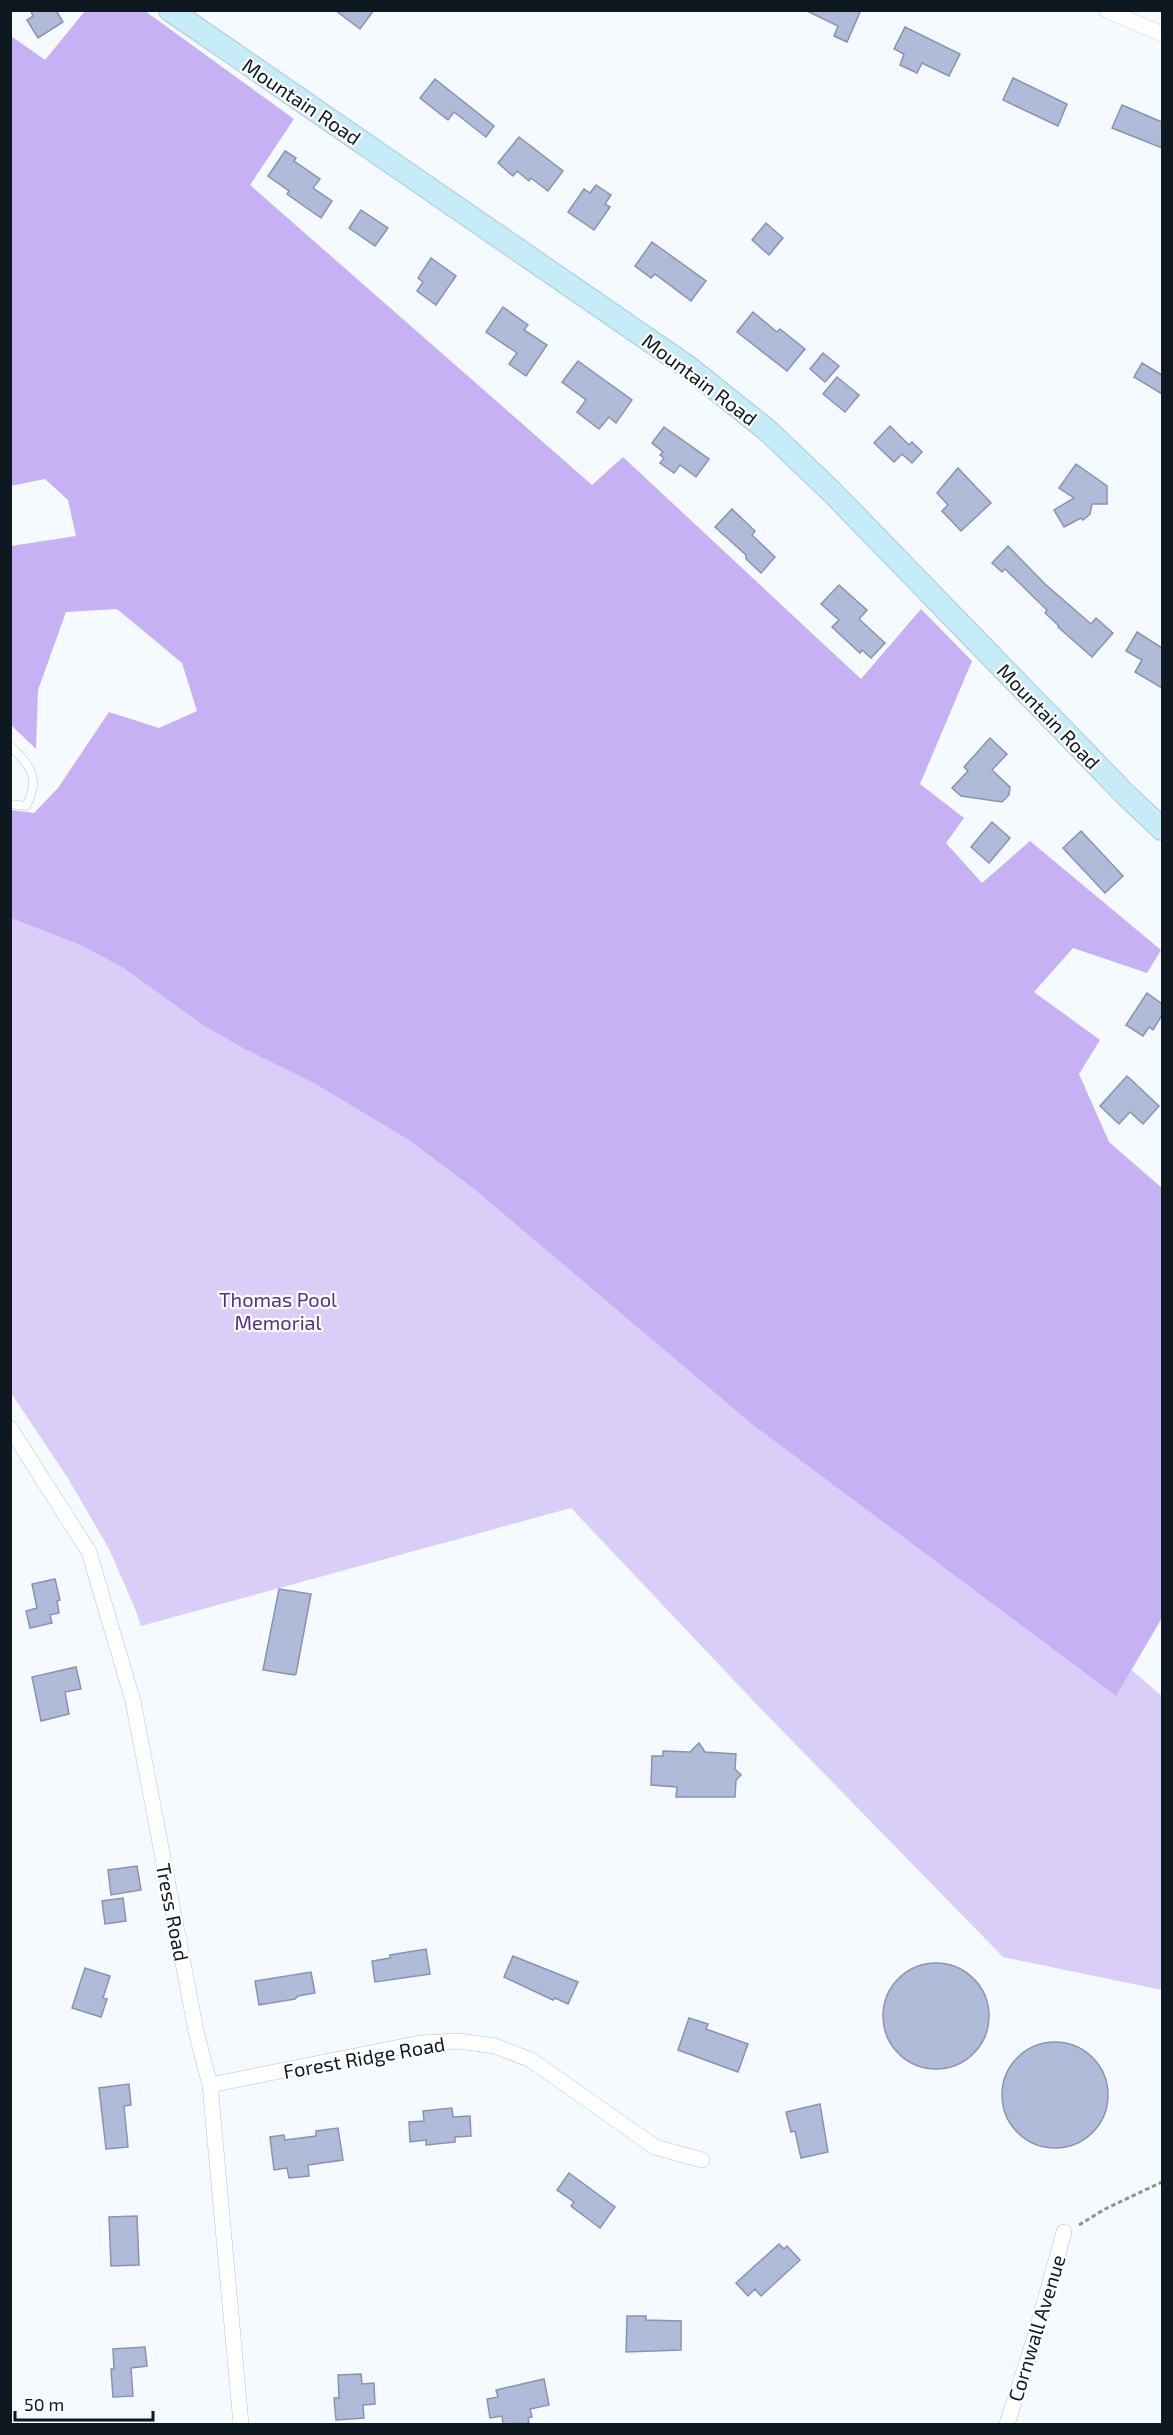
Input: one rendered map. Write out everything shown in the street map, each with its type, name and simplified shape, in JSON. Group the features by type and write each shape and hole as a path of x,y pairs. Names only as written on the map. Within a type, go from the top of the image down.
{"main road":[{"name":"Mountain Road","path":"171,10 688,367 750,416 832,492 1118,787 1162,829"}],"street":[{"path":"1106,10 1162,34"},
{"name":"Tress Road","path":"10,1428 89,1552 133,1701 196,2031 210,2085 241,2424"},
{"name":"Forest Ridge Road","path":"210,2085 420,2043 460,2041 483,2044 495,2046 531,2060 655,2147 702,2160"},
{"name":"Cornwall Avenue","path":"1007,2424 1064,2232"}],"lane":[{"path":"10,746 27,761 33,774 32,796 26,806 10,804"}],"path":[{"path":"1064,2232 1162,2182"}],"green space":[{"name":"Thomas Pool Memorial","path":"10,849 947,1513 1162,1696 1162,1990 1003,1957 761,1709 571,1508 141,1626 109,1549 69,1480 11,1393"}],"shaded area":[{"path":"85,11 145,11 294,119 250,185 592,485 623,457 861,679 921,609 972,661 920,784 964,818 946,843 982,883 1030,841 1161,950 1147,973 1073,948 1034,992 1100,1040 1079,1074 1109,1142 1162,1188 1162,1618 1116,1696 752,1424 473,1188 409,1140 314,1083 243,1048 203,1025 124,968 81,945 11,918 11,810 34,813 58,788 109,712 159,728 197,711 182,663 117,609 66,612 38,690 36,749 11,725 11,546 76,536 68,500 45,479 11,486 11,36 45,60"}],"building":[{"path":"30,10 56,10 63,22 38,38 27,20 33,16"},
{"path":"335,10 374,10 360,29"},
{"path":"805,10 861,10 847,42 834,36 838,26"},
{"path":"905,27 960,54 949,76 922,63 917,73 900,65 904,54 894,49"},
{"path":"1013,78 1067,104 1058,126 1003,100"},
{"path":"435,79 494,126 486,137 454,112 448,120 420,98"},
{"path":"1122,105 1162,122 1162,148 1112,128"},
{"path":"519,137 563,171 548,191 531,178 529,181 517,171 513,176 498,163"},
{"path":"285,151 296,158 294,161 320,179 313,188 332,201 321,218 287,194 289,191 268,176"},
{"path":"596,185 611,195 605,204 610,207 594,230 568,212 584,189 590,193"},
{"path":"361,210 388,228 375,246 349,228"},
{"path":"766,223 783,238 769,255 752,240"},
{"path":"652,242 706,281 691,301 655,274 651,278 635,266"},
{"path":"431,258 456,276 436,305 417,291 423,282 418,278"},
{"path":"503,307 528,325 524,330 547,345 526,376 509,364 517,353 486,332"},
{"path":"753,312 777,332 780,329 805,349 787,371 737,332"},
{"path":"823,353 839,366 825,382 810,369"},
{"path":"578,361 632,400 616,423 609,417 599,429 577,412 586,400 562,382"},
{"path":"1142,363 1162,375 1162,394 1134,377"},
{"path":"837,377 859,395 845,412 823,394"},
{"path":"890,426 909,445 912,442 922,452 912,463 902,454 894,462 874,443"},
{"path":"664,427 709,459 696,477 680,465 674,473 660,463 664,458 660,455 663,452 652,443"},
{"path":"1076,464 1107,486 1107,504 1092,504 1090,514 1083,520 1081,518 1064,527 1054,510 1074,498 1059,488"},
{"path":"958,468 991,503 961,531 942,511 948,505 937,493"},
{"path":"732,509 755,531 752,535 775,557 761,573 746,559 746,555 715,527"},
{"path":"1008,546 1045,584 1091,624 1096,618 1113,633 1092,657 1058,627 1045,613 1047,610 1005,569 1002,572 992,563"},
{"path":"839,585 867,610 859,619 885,643 871,658 862,650 860,653 832,627 839,620 821,604"},
{"path":"1137,632 1162,648 1162,688 1135,672 1142,660 1126,651"},
{"path":"990,738 1007,754 992,770 1010,787 1009,795 1002,802 961,796 952,788 968,771 964,767"},
{"path":"992,822 1010,838 989,863 971,847"},
{"path":"1081,831 1123,876 1105,893 1063,848"},
{"path":"1147,993 1162,1004 1162,1015 1153,1030 1149,1027 1143,1036 1126,1025"},
{"path":"1127,1076 1159,1106 1143,1124 1130,1112 1119,1124 1100,1106"},
{"path":"55,1579 60,1600 57,1601 59,1613 50,1615 52,1623 30,1628 26,1611 37,1608 32,1584"},
{"path":"279,1589 311,1594 294,1675 263,1670"},
{"path":"76,1667 81,1689 65,1692 69,1714 41,1721 32,1677"},
{"path":"699,1743 705,1752 736,1754 735,1769 741,1775 736,1780 735,1797 676,1797 677,1787 651,1785 652,1756 663,1756 663,1751 690,1752"},
{"path":"137,1866 141,1890 111,1895 108,1870"},
{"path":"123,1898 126,1921 105,1924 102,1901"},
{"path":"426,1949 430,1974 375,1982 372,1961 390,1958 390,1955"},
{"path":"513,1956 578,1982 568,2004 555,1998 553,2000 504,1977"},
{"path":"936,1963 956,1967 974,1978 985,1996 989,2016 985,2036 974,2054 956,2065 936,2069 916,2065 898,2054 887,2036 883,2016 887,1996 898,1978 916,1967"},
{"path":"85,1968 110,1976 103,1998 107,1999 101,2017 72,2008"},
{"path":"311,1972 315,1993 259,2005 255,1981"},
{"path":"689,2018 708,2024 706,2029 748,2044 738,2072 678,2050"},
{"path":"1055,2042 1075,2046 1093,2057 1104,2075 1108,2095 1104,2115 1093,2133 1075,2144 1055,2148 1035,2144 1017,2133 1006,2115 1002,2095 1006,2075 1017,2057 1035,2046"},
{"path":"129,2084 131,2105 124,2106 128,2147 106,2149 99,2088"},
{"path":"820,2104 828,2152 801,2158 795,2131 791,2132 786,2112"},
{"path":"452,2108 453,2117 470,2116 471,2136 455,2137 455,2142 426,2145 426,2140 410,2142 409,2122 424,2121 423,2111"},
{"path":"338,2128 343,2160 308,2165 309,2176 289,2178 287,2168 274,2170 270,2137 284,2135 285,2140 316,2136 316,2131"},
{"path":"569,2173 615,2207 600,2228 571,2206 574,2202 557,2190"},
{"path":"137,2216 139,2265 111,2266 109,2217"},
{"path":"779,2244 784,2249 787,2246 800,2260 761,2296 755,2289 748,2296 736,2283"},
{"path":"627,2316 646,2316 646,2320 681,2321 681,2350 626,2352"},
{"path":"145,2347 147,2366 131,2368 133,2396 113,2397 111,2369 114,2369 113,2349"},
{"path":"361,2374 362,2384 374,2383 375,2404 363,2405 364,2418 336,2420 334,2398 339,2398 338,2375"},
{"path":"544,2379 549,2405 530,2409 532,2417 528,2418 529,2423 503,2424 502,2416 490,2418 487,2399 498,2397 496,2390"}]}
